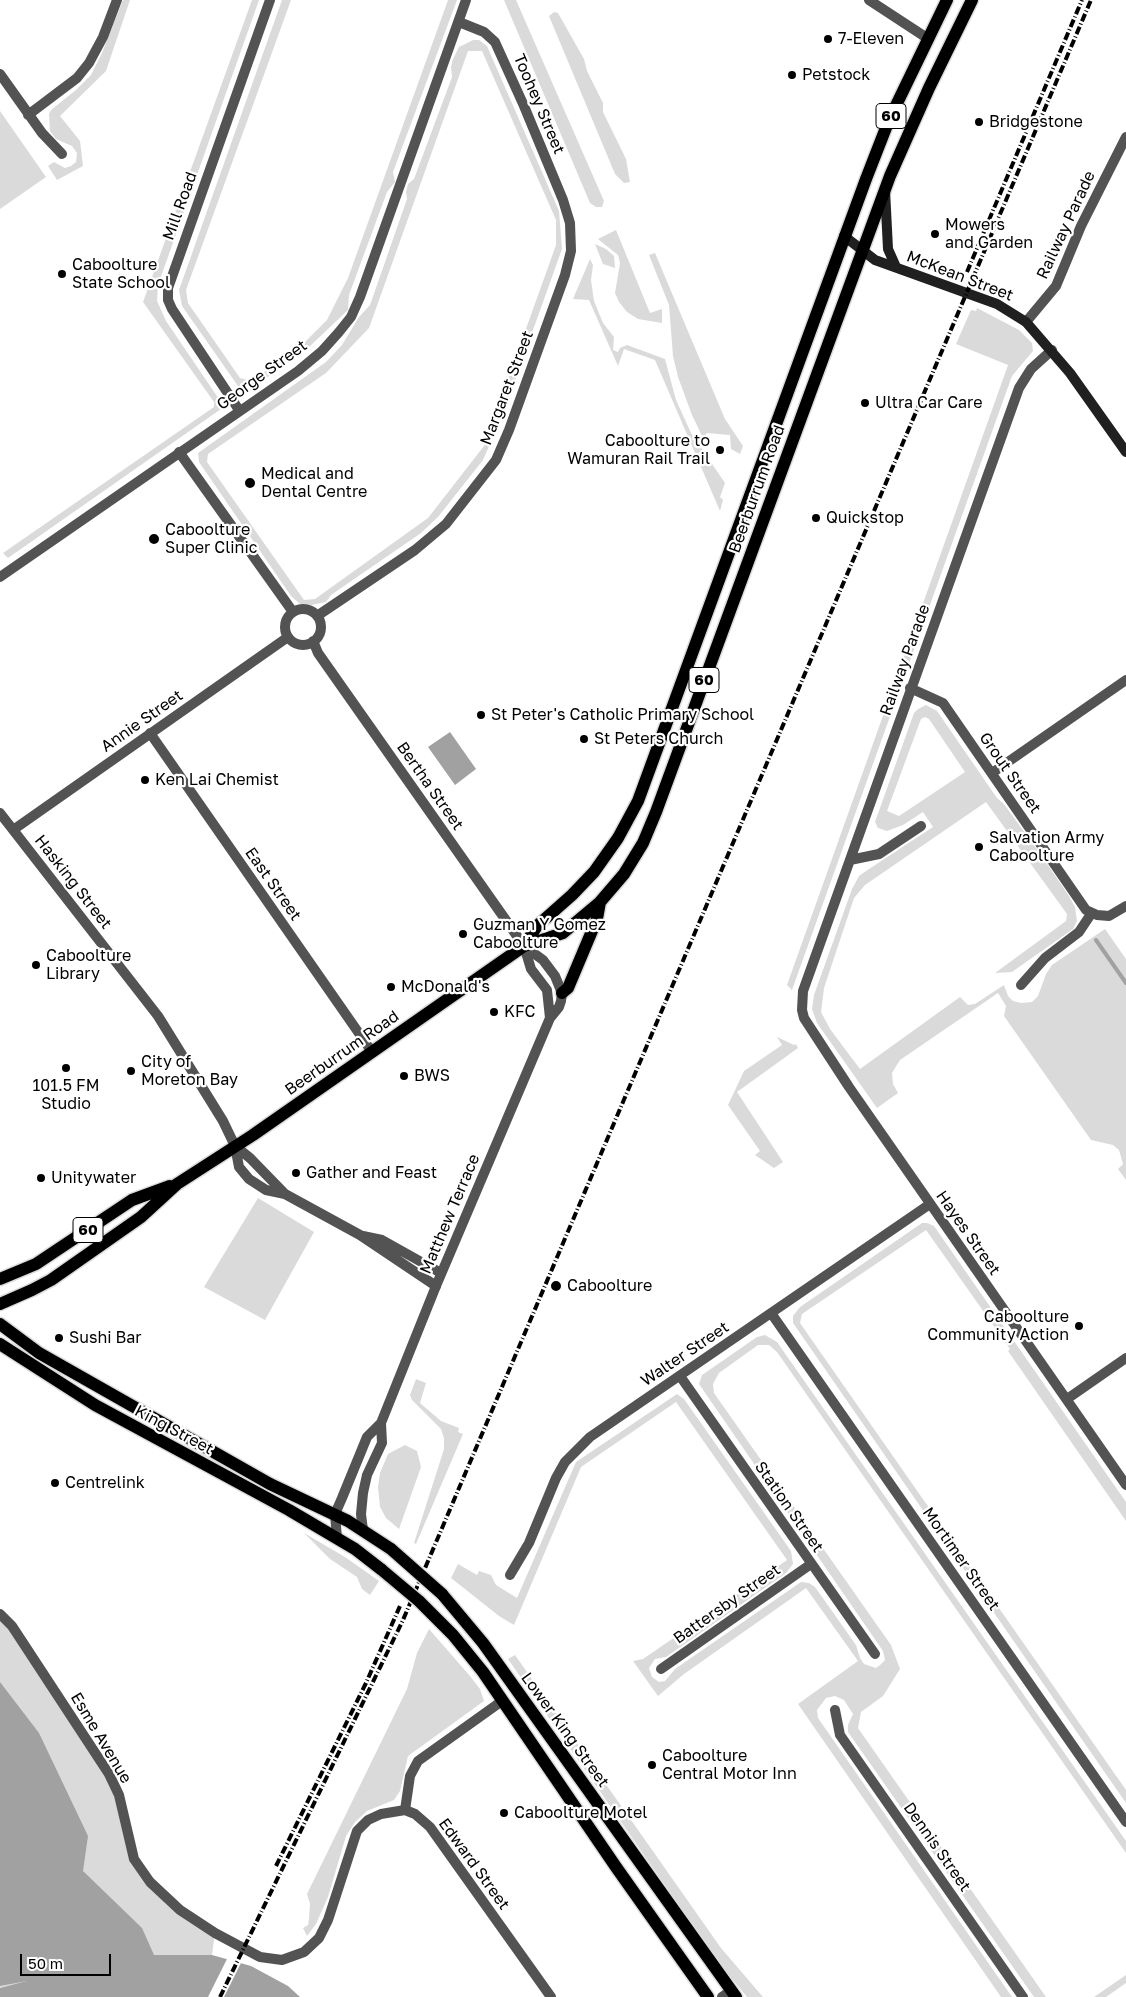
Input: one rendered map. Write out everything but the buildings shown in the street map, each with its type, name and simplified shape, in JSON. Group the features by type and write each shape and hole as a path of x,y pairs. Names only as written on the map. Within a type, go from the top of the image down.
{"main road":[{"name":"Beerburrum Road","path":"524,946 537,926 572,895 594,872 618,838 638,801 844,236 889,120 947,0"},
{"name":"Beerburrum Road","path":"0,1304 51,1280 141,1217 176,1184 372,1052 524,946 563,933 600,902 634,858 656,812 670,769 885,190 928,88 972,0"},
{"path":"885,190 888,249 896,268"},
{"name":"McKean Street","path":"844,236 862,252 875,260 997,304 1026,322 1052,350 1126,452"},
{"path":"562,994 568,988 596,919 600,902"},
{"name":"Beerburrum Road","path":"0,1279 36,1264 132,1200 176,1184"},
{"name":"King Street","path":"0,1324 39,1353 108,1393 270,1484 335,1514"},
{"name":"King Street","path":"0,1344 95,1405 337,1538"},
{"name":"Lower King Street","path":"335,1514 391,1549 442,1594 483,1643 730,1995"},
{"name":"Lower King Street","path":"337,1538 382,1570 434,1615 462,1646 708,1997"}],"street":[{"path":"28,114 77,78 89,63 103,37 117,0"},
{"name":"Mill Road","path":"240,410 172,309 168,300 168,288 270,0"},
{"path":"459,22 466,0"},
{"path":"869,0 927,38"},
{"name":"George Street","path":"0,577 298,371 322,351 350,317 360,297 459,22"},
{"name":"Toohey Street","path":"459,22 484,32 498,47 564,200 570,222 571,241"},
{"path":"0,74 50,144 62,154"},
{"name":"Railway Parade","path":"1026,322 1056,286 1081,226 1126,137"},
{"name":"Margaret Street","path":"317,616 415,550 446,524 496,460 510,430 562,283 571,241"},
{"name":"Railway Parade","path":"803,991 1019,388 1031,369 1052,350"},
{"path":"179,452 285,605 293,612"},
{"path":"303,609 317,616 320,630 313,641 300,644 288,636 286,621 293,612 303,609"},
{"name":"Annie Street","path":"13,830 288,636"},
{"name":"Bertha Street","path":"313,641 318,653 524,946"},
{"path":"992,774 1126,680"},
{"name":"Grout Street","path":"910,688 943,703 1082,905 1091,914"},
{"name":"East Street","path":"150,733 372,1052"},
{"name":"Hasking Street","path":"0,813 158,1016 223,1121 234,1146 239,1167 249,1179 266,1190 285,1194"},
{"path":"850,860 879,854 921,826"},
{"path":"1021,985 1040,962 1079,932 1091,914 1109,916 1126,906"},
{"path":"524,946 543,960 555,976 562,994"},
{"name":"Matthew Terrace","path":"524,946 531,969 547,990 550,1018"},
{"name":"Hayes Street","path":"803,991 804,1018 849,1087 1126,1485"},
{"name":"Matthew Terrace","path":"337,1538 335,1514 367,1437 381,1422 441,1273 550,1018 560,1007 562,994"},
{"path":"234,1146 250,1158 285,1194 360,1236 436,1286"},
{"name":"Walter Street","path":"510,1575 529,1543 556,1478 571,1456 590,1437 930,1204"},
{"path":"360,1236 382,1240 441,1273"},
{"name":"Mortimer Street","path":"771,1313 1126,1822"},
{"path":"1067,1399 1126,1358"},
{"name":"Station Street","path":"680,1376 875,1654"},
{"name":"Matthew Terrace","path":"363,1530 361,1514 363,1492 367,1475 382,1442 381,1422"},
{"name":"Battersby Street","path":"661,1669 811,1564"},
{"name":"Esme Avenue","path":"0,1614 12,1626 109,1774 119,1795 134,1859 150,1882 180,1910 215,1933 260,1956 282,1960 304,1952 319,1938 357,1831 368,1820 381,1814 404,1810"},
{"path":"404,1810 410,1776 418,1761 502,1701"},
{"name":"Dennis Street","path":"835,1710 840,1735 1023,1997"},
{"name":"Edward Street","path":"404,1810 415,1814 430,1827 550,1997"}],"shaded area":[{"path":"123,0 130,0 106,71 60,116 80,141 83,166 57,180 48,166 54,162 65,168 71,166 76,162 77,153 72,146 56,139 50,131 49,114 51,110 91,75"},
{"path":"252,0 259,0 158,285 157,301 166,321 221,402 221,409 8,558 3,553 214,407 214,402 143,302"},
{"path":"282,0 291,0 186,290 188,303 240,378 247,380 254,379 299,348 327,320 348,278 448,0 457,0 393,172 395,182 387,192 349,295 348,310 309,347 265,379 256,388 247,392 238,386 182,306 179,290"},
{"path":"504,0 516,0 604,201 602,207 596,207 590,203"},
{"path":"554,12 558,13 584,59 587,71 603,103 603,112 626,159 630,182 624,183 615,174 549,16"},
{"path":"473,40 479,40 487,46 559,211 562,249 503,414 483,460 438,517 421,533 331,595 326,602 306,606 300,604 291,596 199,462 198,453 326,362 342,345 359,317 370,305 407,199 408,184 414,179 452,77 451,67 459,47","holes":["468,51 482,51 556,220 556,245 484,446 428,518 315,599 304,600 207,462 208,454 326,373 369,328"]},
{"path":"0,111 46,177 0,209"},
{"path":"616,230 650,313 662,309 662,323 638,319 627,312 619,302 615,293 620,263 618,255 598,239"},
{"path":"595,244 606,249 614,256 615,268 603,264"},
{"path":"655,253 725,419 743,446 740,454 731,449 730,435 707,433 703,438 692,415 678,377 673,356 669,305 649,255"},
{"path":"590,259 593,265 591,280 594,301 603,323 614,337 613,350 618,352 620,348 627,345 665,359 676,400 691,433 725,483 720,497 723,500 720,511 655,360 624,349 618,366 589,300 573,299"},
{"path":"977,308 1019,330 1032,343 1033,351 1012,376 792,990 787,985 1008,365 956,344 971,310 976,311"},
{"path":"926,705 937,711 997,798 1004,804 1069,896 1075,907 1077,921 1073,929 1012,972 995,973 1066,921 1067,914 986,802 865,885 854,898 824,988 821,1012 830,1029 860,1069 960,997 968,1005 975,1004 1004,985 1008,996 1013,1001 1021,1003 1032,1002 1038,996 1046,974 1052,965 1105,929 1126,959 1126,1180 1118,1169 1123,1164 1119,1150 1113,1145 1091,1140 1004,1016 1006,1006 998,993 900,1060 892,1073 893,1084 898,1093 877,1108 817,1023 812,1009 814,995 852,889 859,876 933,827 923,812 903,825 887,831 878,828 875,822 914,713","holes":["925,717 929,719 965,772 899,816 887,811 921,719"]},
{"path":"450,732 476,769 455,785 428,747"},
{"path":"777,1037 794,1045 796,1044 798,1048 737,1092 783,1162 774,1168 755,1155 760,1151 728,1105 744,1071 782,1045"},
{"path":"258,1198 314,1232 265,1320 204,1287"},
{"path":"922,1223 934,1226 1126,1502 1126,1521 1008,1351 1010,1349 926,1230 802,1314 800,1323 1126,1790 1126,1803 793,1323 793,1316 800,1307"},
{"path":"765,1335 777,1342 1126,1841 1126,1853 777,1352 769,1345 758,1345 719,1373 713,1384 714,1393 891,1645 900,1669 883,1696 861,1712 858,1728 1046,1997 1034,1997 848,1732 848,1725 853,1714 844,1700 835,1696 826,1698 817,1710 818,1718 1012,1997 1001,1997 798,1704 858,1661 806,1588 684,1674 658,1696 633,1661 643,1659 787,1560 676,1402 581,1467 514,1625 499,1616 451,1578 458,1564 477,1575 479,1571 491,1575 496,1585 517,1598 576,1462 677,1394 684,1399 791,1551 793,1564 786,1573 666,1657 655,1659 649,1668 652,1677 659,1682 665,1681 675,1669 801,1582 809,1583 815,1587 856,1645 864,1664 876,1668 880,1665 885,1660 883,1651 699,1384 702,1375 757,1337"},
{"path":"416,1379 426,1383 420,1403 441,1421 459,1428 458,1432 463,1434 416,1544 414,1543 444,1449 444,1438 441,1429 412,1400 410,1395"},
{"path":"405,1445 417,1451 421,1467 399,1529 386,1518 380,1507 378,1487 380,1473 388,1454"},
{"path":"304,1533 345,1557 379,1581 370,1595 362,1589 357,1577 330,1559"},
{"path":"0,1614 109,1774 134,1859 150,1882 215,1933 212,1955 154,1955 0,1988"},
{"path":"429,1629 480,1689 484,1701 408,1756 400,1791 394,1800 367,1811 355,1822 346,1836 328,1897 316,1924 307,1936 303,1928 308,1925 309,1919 310,1904 307,1894 407,1689 417,1653"},
{"path":"515,1655 721,1948 763,1997 747,1997 719,1963 508,1659"},
{"path":"0,1682 39,1733 88,1836 83,1871 142,1928 154,1955 212,1955 251,1966 288,1986 300,1997 0,1997 0,1988 27,1981 0,1986"},
{"path":"1126,1975 1126,1983 1106,1997 1094,1997"}],"pier":[{"path":"228,1957 242,1961 224,1997 208,1997"}],"waterway":[{"path":"1096,940 1126,983"}],"railway":[{"path":"967,272 1082,0"},
{"path":"220,1997 403,1620 1091,0"},
{"path":"276,1866 366,1683 400,1606"}],"place":[{"name":"7-Eleven","path":"828,39"},
{"name":"Petstock","path":"792,75"},
{"name":"Bridgestone","path":"979,122"},
{"name":"Mowers and Garden","path":"935,234"},
{"name":"Caboolture State School","path":"62,274"},
{"name":"Ultra Car Care","path":"865,403"},
{"name":"Caboolture to Wamuran Rail Trail","path":"720,450"},
{"name":"Medical and Dental Centre","path":"250,483"},
{"name":"Quickstop","path":"816,518"},
{"name":"Caboolture Super Clinic","path":"154,539"},
{"name":"St Peter's Catholic Primary School","path":"481,715"},
{"name":"St Peters Church","path":"584,739"},
{"name":"Ken Lai Chemist","path":"145,780"},
{"name":"Salvation Army Caboolture","path":"979,847"},
{"name":"Guzman Y Gomez Caboolture","path":"463,934"},
{"name":"Caboolture Library","path":"36,965"},
{"name":"McDonald's","path":"391,987"},
{"name":"KFC","path":"494,1012"},
{"name":"101.5 FM Studio","path":"66,1068"},
{"name":"City of Moreton Bay","path":"131,1071"},
{"name":"BWS","path":"404,1076"},
{"name":"Gather and Feast","path":"296,1173"},
{"name":"Unitywater","path":"41,1178"},
{"name":"Caboolture","path":"556,1286"},
{"name":"Caboolture Community Action","path":"1079,1326"},
{"name":"Sushi Bar","path":"59,1338"},
{"name":"Centrelink","path":"55,1483"},
{"name":"Caboolture Central Motor Inn","path":"652,1765"},
{"name":"Caboolture Motel","path":"504,1813"}]}
